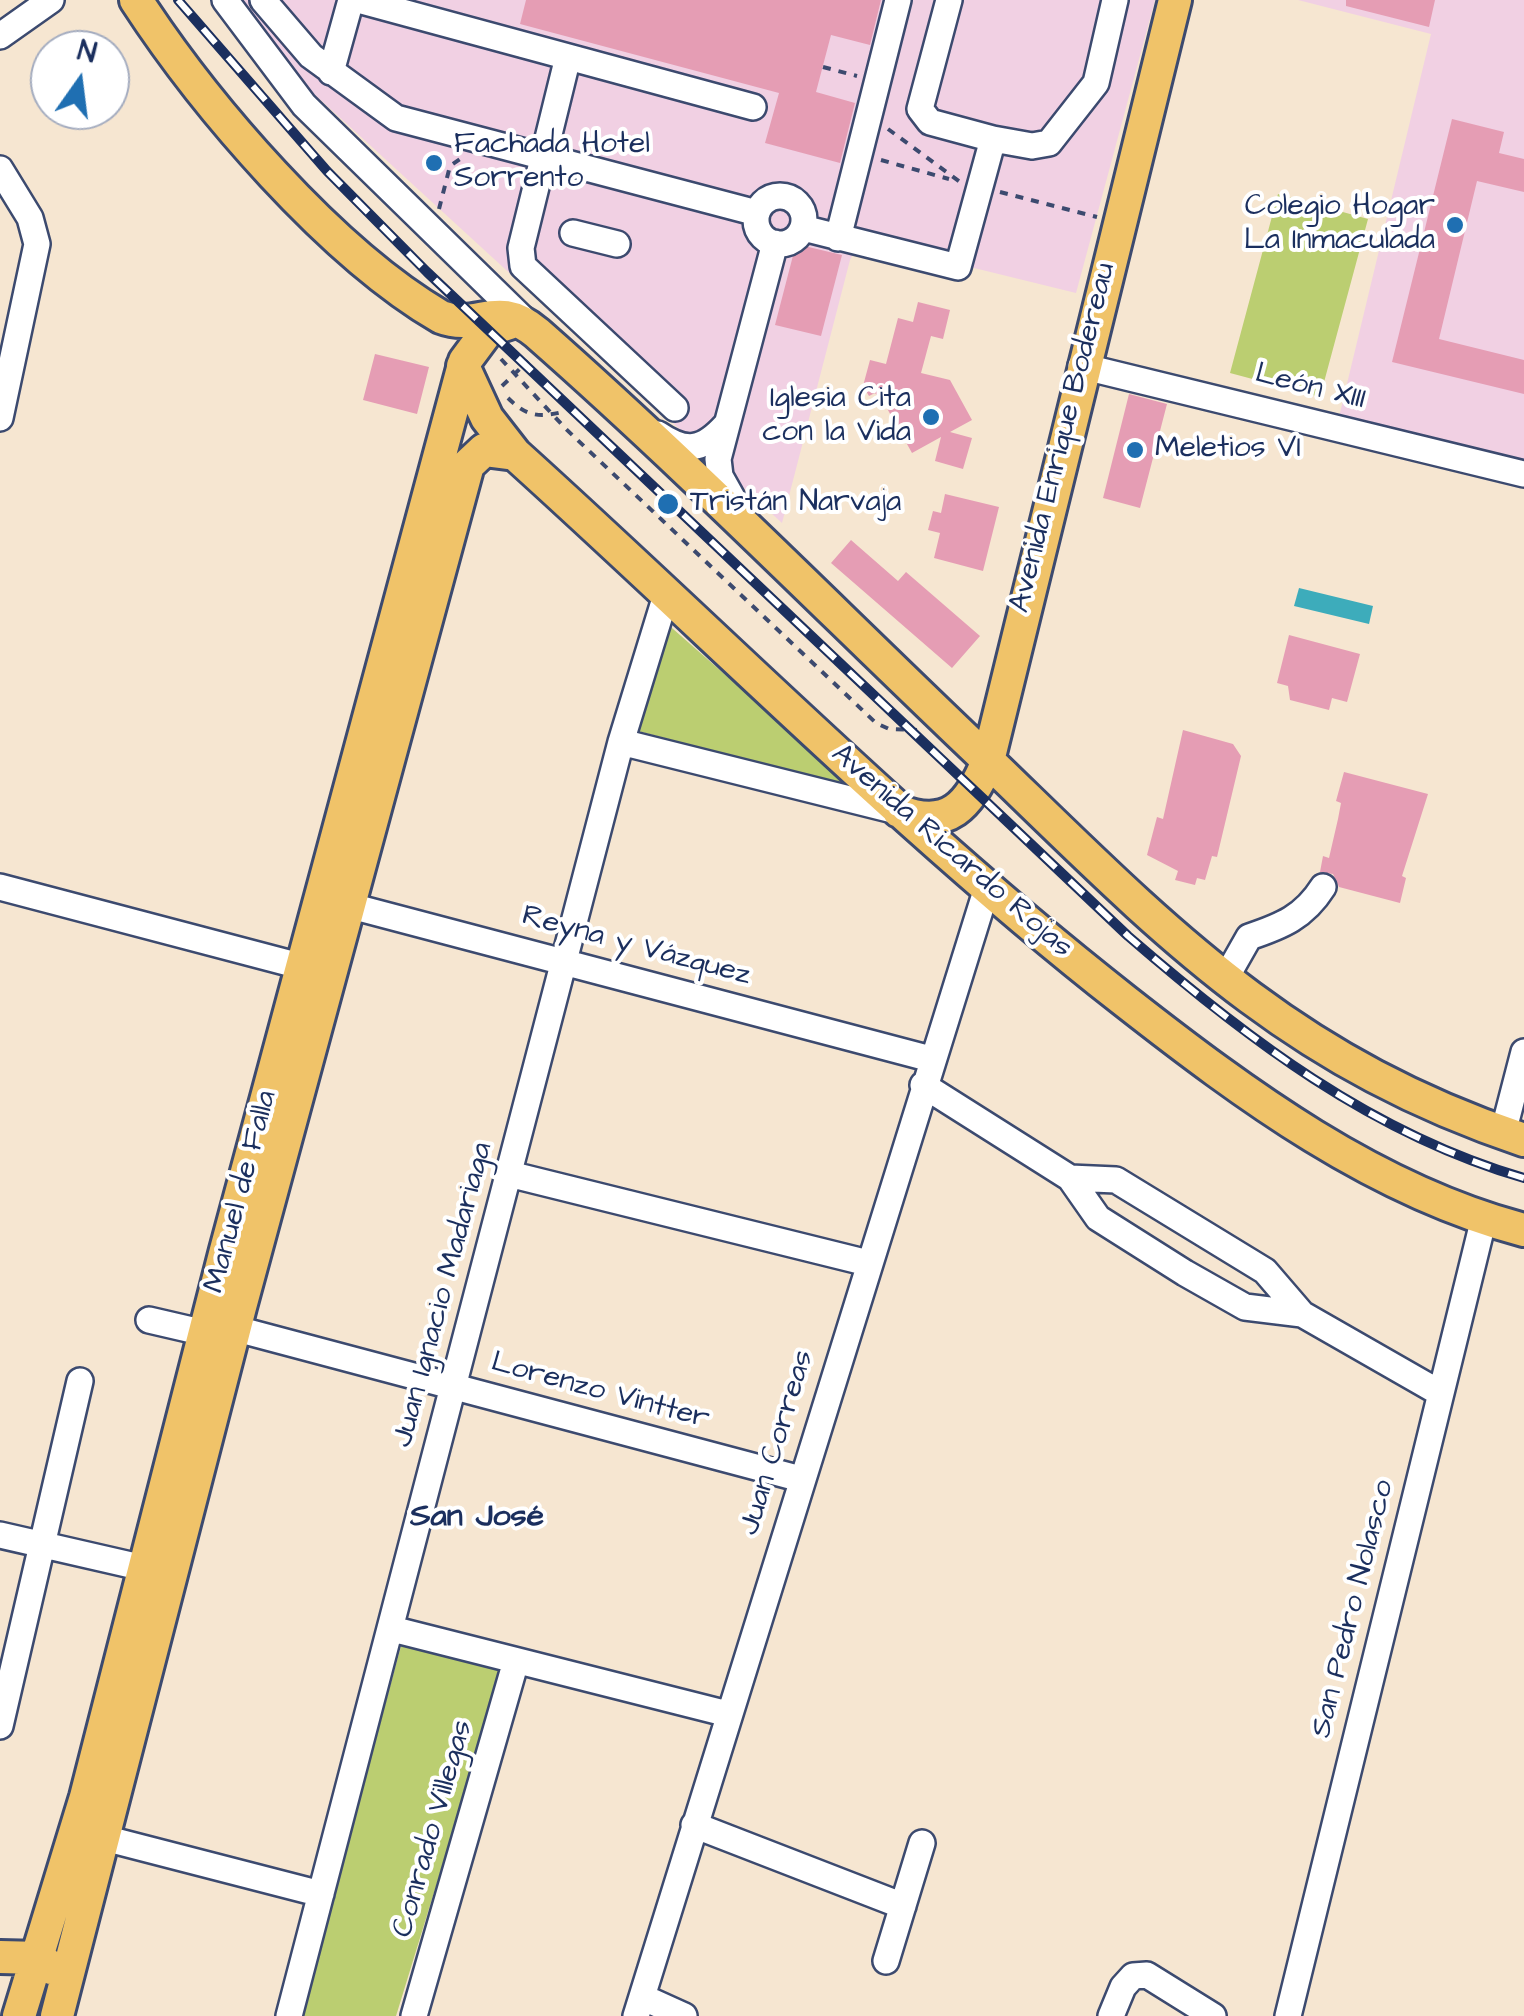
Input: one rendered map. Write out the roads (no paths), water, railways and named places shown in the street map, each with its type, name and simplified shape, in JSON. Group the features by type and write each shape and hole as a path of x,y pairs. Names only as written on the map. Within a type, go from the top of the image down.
{"main road":[{"name":"Avenida Ricardo Rojas","path":"136,0 193,80 311,210 416,301 450,320 466,322 496,314 519,320 542,338 762,543 1089,862 1224,981 1340,1060 1439,1108 1514,1136"},
{"name":"Avenida Enrique Bodereau","path":"898,811 922,819 948,815 973,790 988,761 1175,0"},
{"name":"Avenida Ricardo Rojas","path":"416,301 464,368 487,418 516,454 986,891 1173,1039 1266,1105 1374,1170 1484,1218 1524,1230"},
{"path":"464,368 470,348 492,327 510,324 542,338"},
{"name":"Manuel de Falla","path":"337,902 464,368"},
{"name":"Manuel de Falla","path":"19,2016 28,1973 86,1797 144,1568 317,970 468,465 484,450 516,454"},
{"name":"Manuel de Falla","path":"57,2016 102,1848 216,1328"},
{"path":"28,1973 75,1900 102,1848"},
{"path":"0,1957 28,1973 39,2016"}],"street":[{"path":"0,36 51,0"},
{"path":"225,0 304,105 542,338"},
{"path":"262,0 311,56 396,118 758,213"},
{"path":"331,72 354,0 753,107"},
{"path":"838,238 898,0"},
{"path":"949,0 920,110 930,122 1032,146 1049,143 1096,82 1115,0"},
{"path":"568,57 521,248 523,266 675,408"},
{"path":"803,228 958,267 993,139"},
{"path":"0,169 30,218 37,254 0,418"},
{"path":"785,196 801,208 803,228 794,239 774,243 760,231 758,213 765,201 785,196"},
{"path":"573,233 617,244"},
{"path":"762,543 720,476 718,459 774,243"},
{"name":"León XIII","path":"1082,366 1524,474"},
{"path":"622,410 675,446 690,449 703,447 729,422"},
{"name":"Juan Ignacio Madariaga","path":"289,2016 621,742 667,592"},
{"path":"621,742 898,811"},
{"path":"0,887 317,970"},
{"path":"1224,981 1249,937 1282,926 1309,909 1323,887"},
{"name":"Juan Correas","path":"638,2006 986,891"},
{"name":"Reyna y Vázquez","path":"337,902 931,1059"},
{"path":"1514,1136 1524,1052"},
{"path":"923,1085 1070,1178 1098,1218 1185,1273 1245,1307 1302,1314"},
{"path":"509,1174 868,1264"},
{"path":"1070,1178 1116,1180 1264,1271 1302,1314 1440,1393"},
{"name":"San Pedro Nolasco","path":"1288,2016 1484,1218"},
{"name":"Lorenzo Vintter","path":"149,1320 216,1328 454,1386 801,1480"},
{"path":"0,1726 80,1381"},
{"path":"0,1535 144,1568"},
{"path":"392,1628 728,1714"},
{"name":"Conrado Villegas","path":"414,2016 516,1661"},
{"path":"694,1825 903,1906"},
{"path":"886,1961 922,1843"},
{"path":"102,1848 321,1894"},
{"path":"1110,2016 1122,1987 1133,1976 1148,1975 1213,2016"},
{"path":"638,2006 684,2016"}],"water":[{"path":"1299,588 1373,606 1369,624 1294,606"}],"railway":[{"path":"178,0 327,171 427,272 1128,936 1218,1011 1313,1079 1415,1136 1524,1178"}],"place":[{"name":"Fachada Hotel Sorrento","path":"434,163"},
{"name":"Colegio Hogar La Inmaculada","path":"1455,225"},
{"name":"Iglesia Cita con la Vida","path":"931,417"},
{"name":"Meletios VI","path":"1135,450"},
{"name":"Tristán Narvaja","path":"668,504"}],"district":[{"name":"San José","path":"477,1518"}]}
